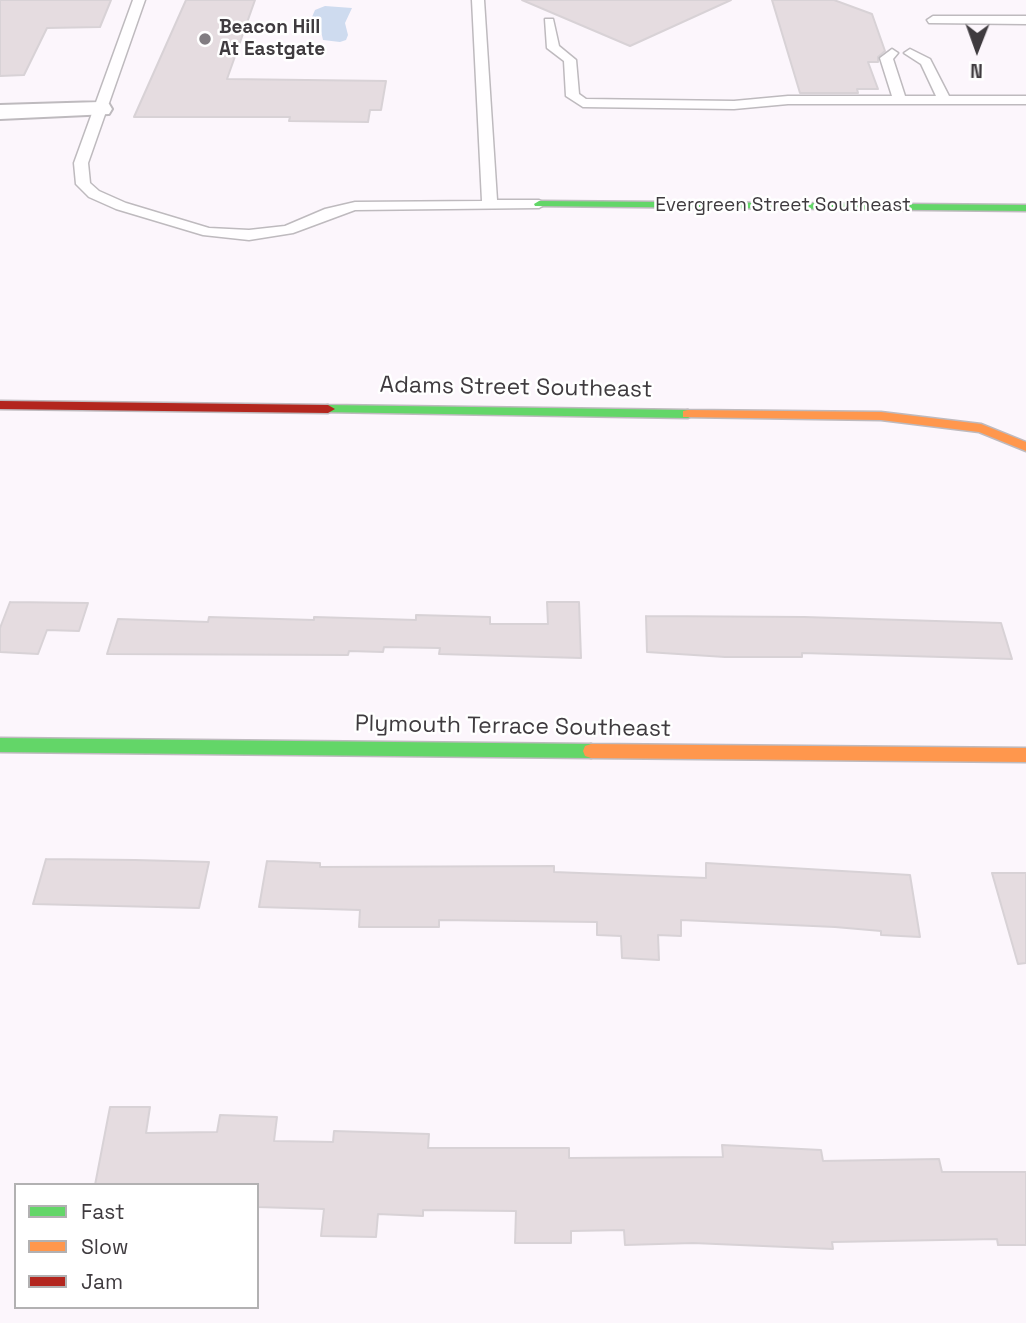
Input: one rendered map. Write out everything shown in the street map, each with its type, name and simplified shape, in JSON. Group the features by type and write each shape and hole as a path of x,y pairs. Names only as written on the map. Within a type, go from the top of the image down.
{"street":[{"path":"0,113 100,109"},
{"name":"Evergreen Street Southeast","path":"540,204 1026,208"},
{"name":"Adams Street Southeast","path":"0,405 881,416 981,428 1026,447"},
{"name":"Plymouth Terrace Southeast","path":"0,745 1026,755"}],"lane":[{"path":"139,0 80,169 83,184 94,194 121,206 208,232 249,235 278,232 330,212 362,206 540,204"},
{"path":"478,0 490,205"},
{"path":"933,19 1026,20"},
{"path":"549,22 553,48 570,60 573,96 583,103 1026,100"},
{"path":"892,53 886,58 900,100"},
{"path":"910,53 926,62 944,100"}],"water":[{"path":"325,6 352,8 345,23 348,35 346,40 323,40 320,27 312,17 315,10"}],"building":[{"path":"0,0 111,0 100,27 47,28 24,75 0,76"},
{"name":"Beacon Hill At Eastgate","path":"186,0 255,0 227,79 386,81 381,110 370,110 368,122 289,121 290,117 134,117"},
{"path":"522,0 731,0 630,46"},
{"path":"772,0 834,0 872,14 885,51 878,57 878,62 868,62 878,89 857,89 858,93 800,93"},
{"path":"10,602 88,603 79,631 47,630 38,654 0,652 0,628"},
{"path":"547,602 579,602 581,658 439,654 440,648 384,647 383,652 349,651 348,655 107,654 118,619 208,622 209,617 416,620 416,615 490,617 490,624 548,624"},
{"path":"646,616 804,617 1001,623 1012,659 802,653 802,657 725,657 647,652"},
{"path":"46,859 209,862 199,908 33,904"},
{"path":"267,861 320,863 320,867 554,866 554,872 706,878 706,863 910,875 920,937 881,935 881,931 835,927 681,920 681,936 658,935 659,960 622,958 621,936 597,935 597,922 439,920 439,927 359,927 360,910 259,907"},
{"path":"992,873 1026,873 1026,963 1018,964"},
{"path":"110,1107 150,1107 146,1133 217,1132 220,1115 277,1117 274,1141 333,1142 334,1131 429,1134 428,1148 569,1148 569,1158 723,1157 722,1145 821,1150 823,1161 939,1159 942,1172 1026,1172 1026,1245 998,1245 997,1239 832,1242 833,1249 693,1243 625,1245 624,1230 571,1231 571,1243 515,1243 516,1211 423,1210 423,1216 378,1214 376,1237 321,1236 324,1209 259,1207 259,1183 95,1183"}],"traffic: fast":[{"path":"539,204 1026,208"},
{"path":"328,409 688,414"},
{"path":"0,745 591,751"}],"traffic: slow":[{"path":"688,414 881,416 981,428 1026,447"},
{"path":"591,751 1026,755"}],"traffic: jam":[{"path":"0,405 328,409"}],"place":[{"name":"Beacon Hill At Eastgate","path":"205,39"}]}
